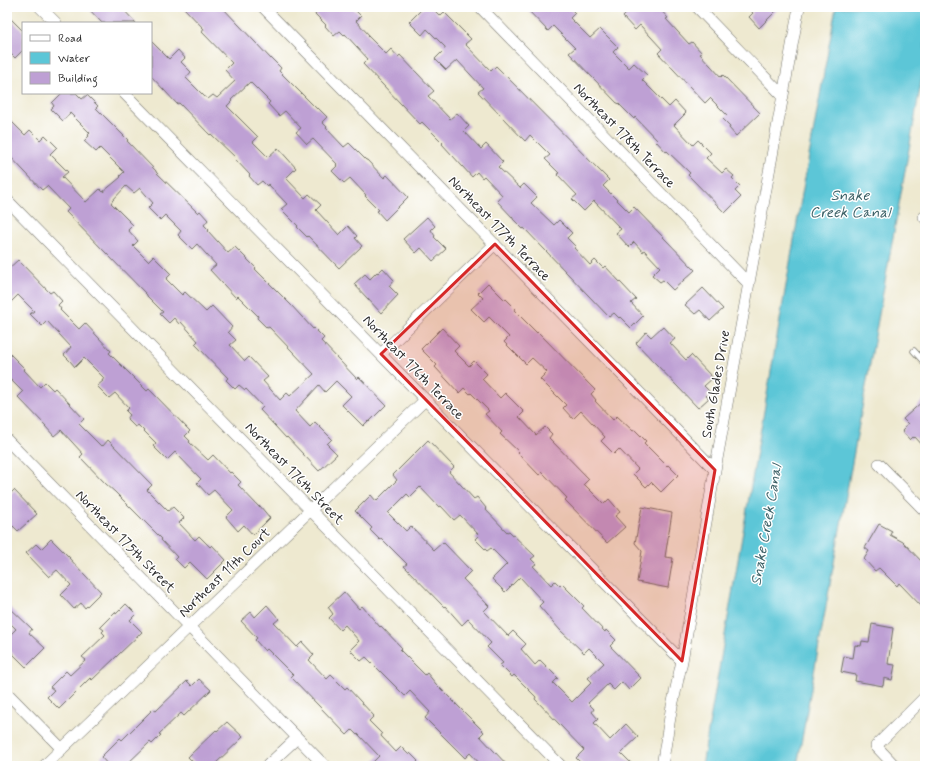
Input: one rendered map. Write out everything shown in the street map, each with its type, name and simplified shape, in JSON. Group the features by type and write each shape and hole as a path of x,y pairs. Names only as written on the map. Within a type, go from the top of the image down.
{"street":[{"path":"40,7 55,22"},
{"name":"Northeast 177th Terrace","path":"263,7 715,470"},
{"name":"Northeast 178th Terrace","path":"480,7 749,284"},
{"path":"697,7 784,96"},
{"name":"South Glades Drive","path":"662,766 799,7"},
{"name":"Northeast 176th Terrace","path":"125,94 682,661"},
{"name":"Northeast 176th Street","path":"7,200 561,766"},
{"path":"380,354 495,244"},
{"name":"Northeast 11th Court","path":"44,766 425,400"},
{"name":"Northeast 175th Street","path":"9,447 189,626 325,766"},
{"path":"879,464 925,511"},
{"path":"7,693 62,749"},
{"path":"895,766 876,746 925,697"},
{"path":"267,766 297,738"}],"lane":[{"path":"914,351 925,363"}],"highlighted area":[{"path":"495,244 715,470 682,661 381,354"}],"water":[{"name":"Snake Creek Canal","path":"836,7 925,7 925,61 797,766 702,766 802,194"}],"building":[{"path":"87,7 121,7 135,22 101,22"},
{"path":"183,7 222,7 281,68 279,71 327,117 322,122 344,147 349,143 384,178 387,175 408,197 385,220 377,211 379,210 350,178 344,183 332,171 337,164 313,139 307,144 296,132 301,128 285,111 279,116 268,104 270,102 250,82 231,100 232,101 227,106 258,137 253,142 268,157 278,148 296,168 286,178 305,198 309,194 321,205 316,210 339,235 348,226 357,236 355,238 362,246 339,268 308,236 307,237 297,227 298,226 281,209 287,204 268,184 267,186 262,181 257,185 235,159 236,158 211,134 210,135 179,103 177,104 152,77 152,42 169,59 178,50 185,58 181,62 191,72 186,78 208,99 213,95 217,98 235,81 225,70 232,63 202,32 204,29"},
{"path":"308,7 352,7 361,16 356,21 369,35 368,36 386,54 391,49 398,57 400,55 434,91 428,96 450,119 457,113 469,126 464,131 481,149 486,144 503,162 498,167 520,188 524,184 537,197 531,203 554,225 559,220 572,233 567,238 590,265 595,260 603,268 605,266 636,299 631,303 643,316 631,328 614,313 609,317 497,201 502,195 484,176 482,178 477,172 472,177 442,144 443,143 422,122 420,124 363,64 368,59 345,34 344,35 340,31 334,36 325,26 326,25"},
{"path":"424,7 431,7 440,16 444,12 471,39 465,44 491,71 496,66 609,180 603,186 629,212 634,207 695,270 673,290 663,280 660,282 652,275 660,267 634,242 629,247 616,233 621,229 594,201 584,211 572,199 577,195 545,159 550,155 530,135 525,141 478,92 483,88 457,60 446,70 435,59 445,49 445,47 427,29 422,35 409,22"},
{"path":"525,7 569,7 575,13 570,18 590,38 600,29 618,47 613,52 629,68 634,63 647,75 642,80 669,107 675,101 686,113 674,125 693,145 698,140 711,153 706,158 722,173 726,169 734,176 732,178 740,186 735,191 741,197 725,213 688,175 690,173 667,151 666,152 656,141 657,140 635,117 634,119 617,103 569,53 575,48 553,26 548,31"},
{"path":"633,7 649,7 653,12 658,7 668,18 666,19 689,44 692,42 702,53 700,54 721,77 723,75 760,113 736,136 729,128 730,126 723,119 727,115 710,98 705,103 658,53 662,49 640,25 635,30 623,17"},
{"path":"747,7 780,7 759,28 749,17 753,13"},
{"path":"7,15 22,30 22,51 15,58 7,50"},
{"path":"61,94 77,94 82,99 87,95 98,106 96,108 128,140 127,141 156,172 198,213 200,211 208,220 204,225 209,230 208,231 228,253 235,247 313,329 314,328 324,338 321,341 357,379 359,377 386,405 363,426 342,405 351,396 336,381 325,392 319,385 295,411 310,427 315,422 332,439 327,444 337,454 319,471 260,410 263,407 246,389 245,390 239,385 235,389 226,380 228,378 195,344 198,341 181,322 179,324 174,318 169,323 160,314 163,312 66,212 69,209 47,186 42,190 7,153 7,117 25,135 30,130 40,140 45,135 57,147 50,154 68,172 62,177 86,202 100,189 103,192 121,177 120,176 124,172 100,148 96,152 84,141 90,133 70,113 63,121 51,109 54,106 52,103","holes":["126,186 134,193 140,188 153,203 148,208 160,220 165,215 181,231 178,235 192,249 197,244 216,265 210,270 236,298 238,296 258,316 257,318 267,328 269,327 314,374 290,396 287,393 280,400 263,381 268,377 249,357 245,361 230,345 236,340 228,332 232,327 212,306 206,312 185,292 182,295 166,279 171,274 153,256 148,261 133,246 138,241 128,230 133,225 111,203"]},
{"path":"427,217 435,226 431,230 435,236 434,237 446,249 433,261 421,248 416,253 403,239"},
{"path":"18,260 50,293 53,291 62,301 58,305 61,309 60,310 79,329 85,323 111,351 109,353 147,391 149,389 190,431 185,436 190,441 189,442 208,460 213,455 241,482 238,485 270,518 253,535 244,525 238,531 226,517 233,510 214,490 208,495 197,483 201,479 175,452 167,460 153,446 156,443 138,425 135,427 127,419 130,415 126,411 129,408 115,393 109,398 97,386 103,381 104,378 84,358 75,367 64,355 71,347 47,321 42,326 30,314 34,311 18,295 7,306 7,270"},
{"path":"383,268 394,280 389,286 398,295 381,313 354,284 365,274 370,279"},
{"path":"488,283 516,309 514,310 537,333 538,332 595,390 591,394 596,400 595,401 613,420 617,416 633,431 635,430 646,441 644,443 678,475 661,492 651,482 646,487 633,474 638,469 619,449 614,454 601,441 605,437 581,411 573,419 563,408 566,405 540,379 547,372 532,358 526,364 504,342 509,337 489,317 484,322 471,309 483,298 478,293"},
{"path":"703,288 723,309 710,321 700,310 695,314 685,305"},
{"path":"663,326 675,339 670,343 686,360 691,355 713,378 704,386 710,392 706,396 709,398 698,408 636,343 646,332 651,337"},
{"path":"442,328 459,346 454,351 469,366 474,361 487,374 482,379 500,398 505,393 524,412 519,417 536,435 545,427 552,434 549,438 589,479 584,484 604,504 609,499 620,512 615,516 625,527 607,543 565,500 567,498 542,472 539,475 518,453 519,452 500,434 502,432 485,414 489,411 464,388 459,393 435,367 437,365 421,349"},
{"path":"7,351 40,387 45,382 53,390 55,388 84,419 79,424 101,446 103,446 108,440 152,485 147,490 168,511 173,507 184,518 179,523 195,540 199,536 210,547 212,545 226,560 207,579 190,562 184,568 175,559 177,557 161,540 162,539 80,457 83,454 61,430 54,436 18,397 23,392 7,376"},
{"path":"925,399 925,448 915,437 910,440 902,431 908,424 903,419"},
{"path":"428,440 454,467 449,472 474,499 477,497 486,508 485,509 507,532 509,531 535,556 531,559 536,564 533,566 551,585 555,581 560,586 562,584 584,606 582,608 605,632 606,630 616,640 610,646 641,678 629,690 622,682 614,690 608,684 588,703 594,709 592,712 598,719 594,723 610,740 626,724 638,737 621,753 634,766 584,766 576,758 584,750 535,699 536,697 514,675 512,677 500,665 503,663 487,647 491,643 468,619 462,625 404,566 407,564 381,538 380,540 370,530 372,528 355,511 371,495 376,501 397,480 393,475","holes":["420,487 439,507 441,506 454,520 460,515 479,535 475,539 487,551 491,548 507,564 492,579 505,592 520,577 543,602 539,606 560,630 584,653 589,648 604,663 588,678 592,682 572,702 553,683 558,678 540,660 535,665 521,649 526,644 513,631 508,636 484,611 489,606 463,579 471,571 443,542 434,550 411,526 406,531 388,513 407,494 410,497"]},
{"path":"14,490 37,514 18,531 13,526 7,531 7,497"},
{"path":"642,507 672,513 665,557 673,558 668,588 637,582 642,551 635,543"},
{"path":"879,524 892,531 890,535 903,542 925,565 925,610 899,583 897,586 879,568 875,571 864,559 869,551 865,548"},
{"path":"51,539 101,592 85,608 81,603 74,609 61,595 71,585 57,570 49,577 26,553 36,544 41,549"},
{"path":"344,592 359,609 362,606 380,627 381,626 402,648 400,650 425,675 427,673 484,732 480,736 508,766 482,766 470,753 465,758 425,718 430,712 410,691 405,696 366,657 361,661 350,650 359,641 345,625 340,630 329,618 333,614 328,607"},
{"path":"126,604 136,614 130,620 142,632 92,680 90,678 59,709 47,697 54,690 50,687 66,671 70,675 86,660 82,657 105,635 102,632 104,630 100,627 115,612 116,614"},
{"path":"7,605 32,629 29,633 45,648 26,667 7,648 7,638 16,629 7,620"},
{"path":"267,605 279,619 274,623 297,647 302,642 314,655 309,660 327,679 331,675 345,689 347,687 374,716 369,721 382,734 381,736 396,752 401,747 418,761 417,762 420,766 369,766 379,756 358,734 357,735 352,730 347,735 291,677 293,675 267,649 265,651 255,640 257,638 241,621 251,612 255,617"},
{"path":"872,624 893,628 888,664 895,665 892,680 884,678 883,686 855,681 856,675 841,672 844,656 853,658 855,645 861,646 862,641 869,642"},
{"path":"199,679 211,690 184,716 181,713 159,734 161,735 152,744 150,742 125,766 109,766 101,757 120,738 122,740 153,709 156,711 187,681 192,686"},
{"path":"227,722 243,737 213,766 197,766 188,757 216,730 217,731"}]}
